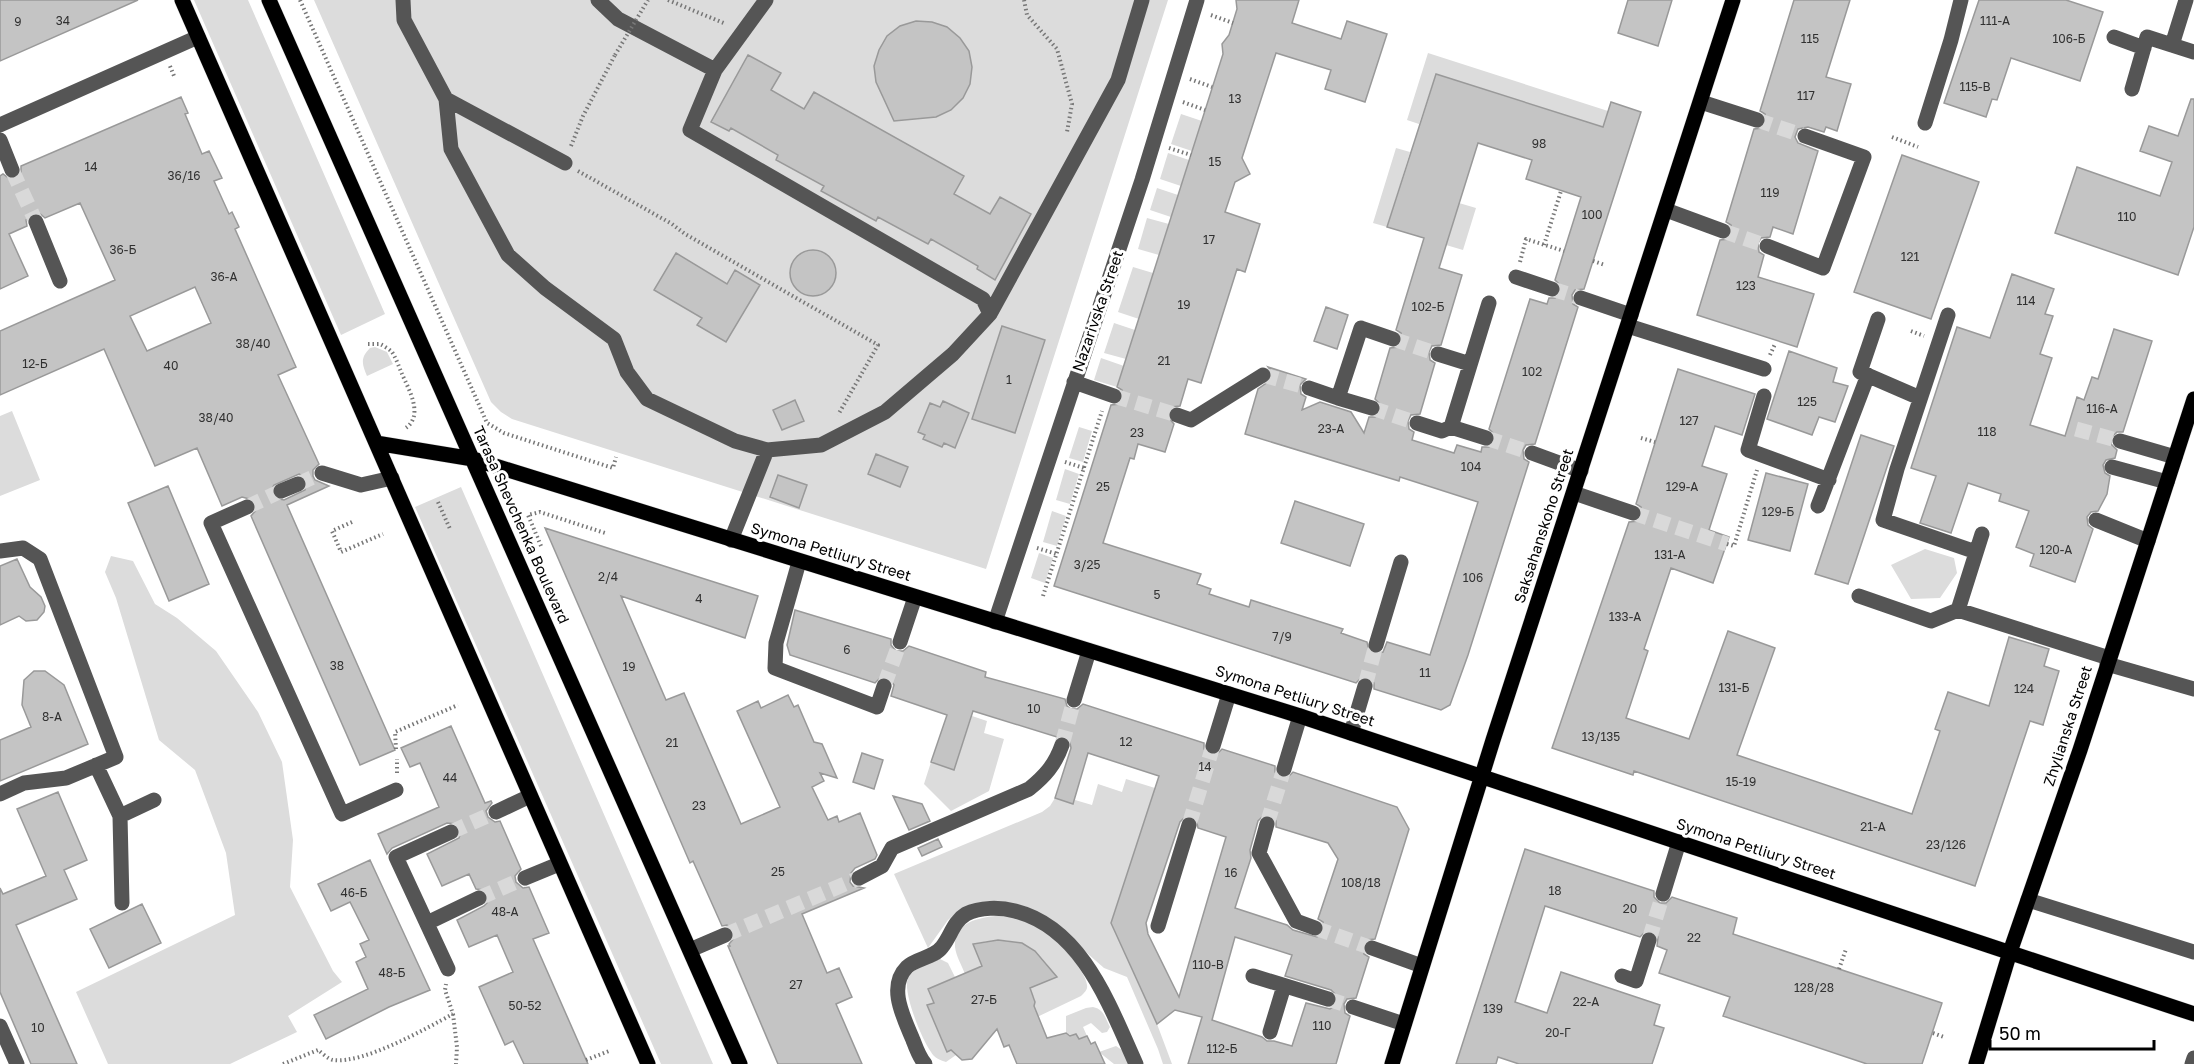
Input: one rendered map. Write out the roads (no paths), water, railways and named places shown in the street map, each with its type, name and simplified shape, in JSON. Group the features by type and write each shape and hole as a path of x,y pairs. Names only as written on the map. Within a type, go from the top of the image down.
{"main road":[{"path":"182,0 648,1064"},
{"name":"Tarasa Shevchenka Boulevard","path":"269,0 740,1064"},
{"name":"Saksahanskoho Street","path":"1392,1064 1482,776 1733,0"},
{"name":"Zhylianska Street","path":"1976,1064 2010,951 2080,750 2194,399"},
{"name":"Symona Petliury Street","path":"376,443 472,459 1300,716 2194,1014"}],"street":[{"path":"403,0 404,20 446,99 451,149 508,255 545,288 614,339 627,372 647,399 735,441 767,450 821,445 885,412 953,354 990,314 1118,80 1142,0"},
{"path":"598,0 618,19 715,70"},
{"path":"766,0 715,70 690,130 983,299 990,314"},
{"name":"Nazarivska Street","path":"995,622 1142,180 1197,0"},
{"path":"1925,123 1951,40 1960,0"},
{"path":"2172,45 2186,0"},
{"path":"0,125 198,37"},
{"path":"2114,37 2144,48"},
{"path":"2132,89 2147,38 2194,52"},
{"path":"446,99 565,164"},
{"path":"1701,102 1757,120"},
{"path":"1767,246 1823,268 1864,157 1805,136"},
{"path":"0,140 12,170"},
{"path":"1666,210 1723,231"},
{"path":"36,222 60,281"},
{"path":"1516,277 1552,289"},
{"path":"1581,298 1630,321 1764,369"},
{"path":"1451,427 1489,303"},
{"path":"1948,315 1897,469 1883,520 1976,552"},
{"path":"1878,319 1860,372 1920,398"},
{"path":"1338,398 1360,328 1393,339"},
{"path":"1438,354 1470,364"},
{"path":"1177,415 1191,420 1263,375"},
{"path":"1818,506 1868,375"},
{"path":"1074,382 1111,394"},
{"path":"1309,388 1372,408"},
{"path":"1764,396 1748,450 1829,480"},
{"path":"1417,423 1442,431 1451,427 1486,438"},
{"path":"2120,441 2175,457"},
{"path":"731,540 767,450"},
{"path":"1532,453 1581,471"},
{"path":"2112,467 2167,482"},
{"path":"322,473 361,485 392,478"},
{"path":"281,491 298,484"},
{"path":"1574,493 1633,513"},
{"path":"247,507 211,523 342,814 396,790"},
{"path":"2096,520 2148,541"},
{"path":"1958,610 1982,534"},
{"path":"0,551 23,548 40,559 116,757 66,778 24,783 0,794"},
{"path":"799,562 776,643 775,668 877,707 884,686"},
{"path":"1376,645 1401,562"},
{"path":"1859,596 1931,621 1958,610 2194,689"},
{"path":"900,642 915,597"},
{"path":"1074,700 1089,651"},
{"path":"1351,733 1365,686"},
{"path":"1213,746 1229,694"},
{"path":"1284,769 1300,716"},
{"path":"860,878 882,866 892,848 1029,789 1044,777 1057,760 1062,745"},
{"path":"96,765 120,816 122,903"},
{"path":"495,812 531,796"},
{"path":"120,816 154,800"},
{"path":"1267,824 1259,853 1296,921 1315,928"},
{"path":"1158,926 1189,825"},
{"path":"448,969 396,857 451,832"},
{"path":"1663,894 1679,842"},
{"path":"525,878 559,864"},
{"path":"427,922 479,898"},
{"path":"2028,900 2194,952"},
{"path":"925,1064 900,1009 897,991 899,976 909,965 940,950 948,940 954,924 966,915 983,909 1004,908 1024,913 1061,935 1096,980 1136,1064"},
{"path":"690,950 725,935"},
{"path":"1622,976 1636,981 1648,940"},
{"path":"1372,948 1422,966"},
{"path":"1253,976 1328,999"},
{"path":"1270,1032 1284,986"},
{"path":"1353,1007 1404,1024"},
{"path":"0,1026 17,1064"},
{"path":"2192,1064 2194,1058"}],"tunnel":[{"path":"1757,120 1805,136"},
{"path":"12,170 36,222"},
{"path":"1723,231 1767,246"},
{"path":"1552,289 1581,298"},
{"path":"1393,339 1438,354"},
{"path":"1263,375 1309,388"},
{"path":"1114,396 1177,415"},
{"path":"1372,408 1417,423"},
{"path":"2076,429 2120,441"},
{"path":"1486,438 1532,453"},
{"path":"298,484 322,473"},
{"path":"247,507 281,491"},
{"path":"1633,513 1727,544"},
{"path":"884,686 900,642"},
{"path":"1365,686 1376,645"},
{"path":"1062,745 1074,700"},
{"path":"1189,825 1213,746"},
{"path":"1267,824 1284,769"},
{"path":"451,832 496,812"},
{"path":"479,898 525,878"},
{"path":"725,935 859,878"},
{"path":"1649,940 1663,894"},
{"path":"1315,928 1372,948"},
{"path":"1328,999 1353,1007"}]}
